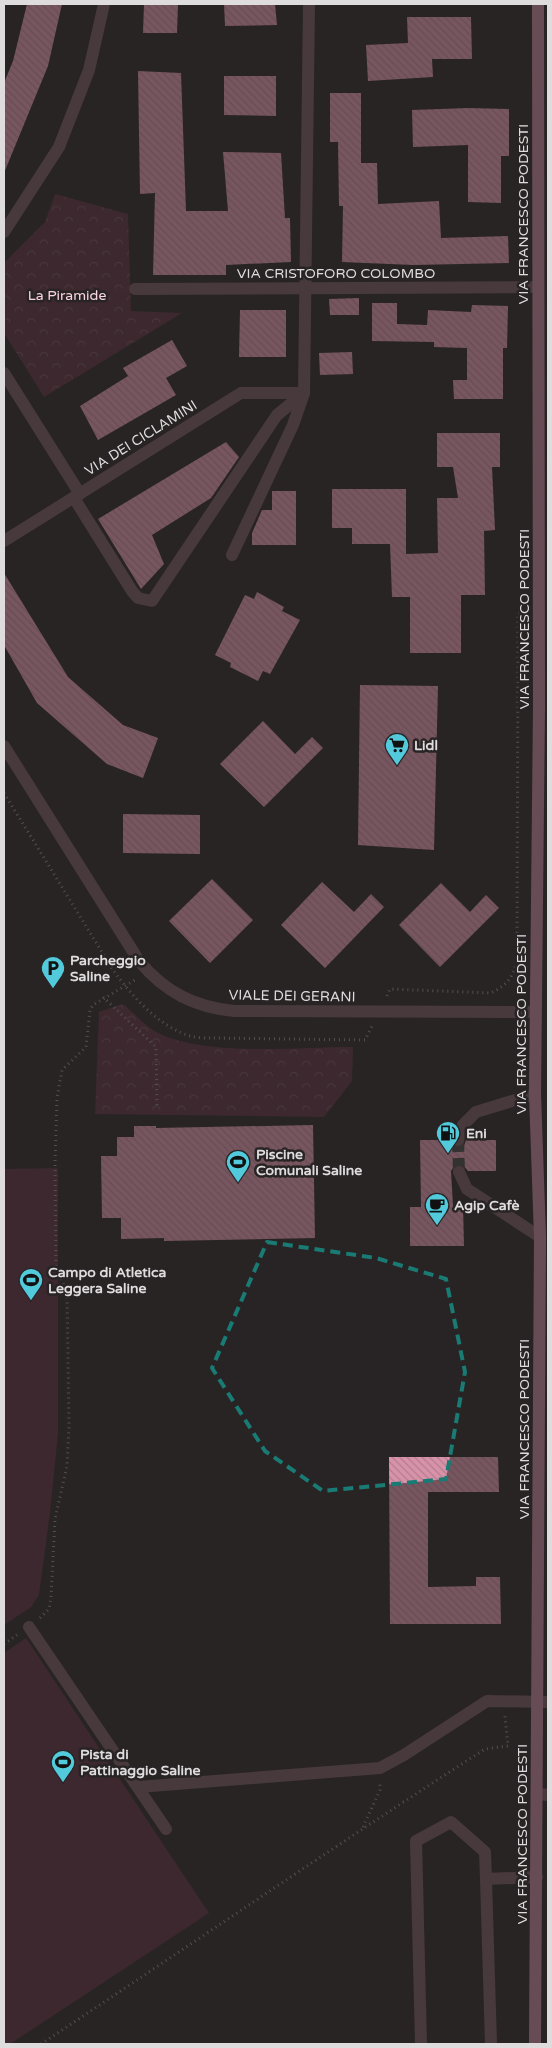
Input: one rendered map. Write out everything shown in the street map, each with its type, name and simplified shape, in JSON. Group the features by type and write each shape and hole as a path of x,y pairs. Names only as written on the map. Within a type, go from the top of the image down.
{"main road":[{"name":"VIA FRANCESCO PODESTI","path":"535,2044 537,1878 543,1795 540,1237 535,1094 535,1012 544,708 539,613 538,4"}],"street":[{"path":"4,232 59,147 89,70 104,4"},
{"path":"232,555 293,425 304,393 309,4"},
{"name":"VIA CRISTOFORO COLOMBO","path":"135,289 538,287"},
{"path":"4,374 132,591 138,598 152,601 278,415 304,393"},
{"name":"VIA DEI CICLAMINI","path":"4,541 241,393 304,393"},
{"name":"VIALE DEI GERANI","path":"4,746 135,955 149,973 182,998 215,1009 234,1011 535,1012"},
{"path":"458,1140 463,1125 476,1112 535,1094"},
{"path":"459,1172 467,1189 540,1237"},
{"path":"29,1627 166,1829"},
{"path":"138,1787 380,1768 404,1755 487,1701 543,1701"},
{"path":"421,2044 416,1842 451,1822 485,1852 491,2044"},
{"path":"486,1879 537,1878"}],"path":[{"path":"390,989 491,992 500,989 513,976 517,959 518,613 539,613"},
{"path":"4,1644 29,1627 49,1608 55,1518 67,1466 69,1427 67,1291 56,1269 55,1162 57,1098 62,1070 86,1047 90,1010 103,998 149,973"},
{"path":"103,998 156,1046 157,1109"},
{"path":"41,2044 307,1868 362,1828 485,1749 508,1746 504,1701"},
{"path":"362,1828 380,1790 380,1768"}],"highlighted area":[{"path":"267,1242 376,1258 446,1279 465,1372 446,1479 323,1491 265,1451 212,1368"}],"green space":[{"name":"La Piramide","path":"55,194 128,214 131,311 182,313 44,397 4,333 4,263 45,222"},
{"path":"123,1004 158,1033 202,1045 253,1049 353,1047 352,1081 324,1117 95,1114 99,1012"},
{"name":"Campo di Atletica Leggera Saline","path":"58,1168 58,1433 50,1513 39,1595 31,1607 4,1625 4,1169"},
{"name":"Pista di Pattinaggio Saline","path":"26,1638 209,1913 10,2044 4,2044 4,1653"}],"building":[{"path":"27,4 62,4 48,66 4,173 4,83 13,61"},
{"path":"144,4 178,4 177,33 143,33"},
{"path":"224,4 275,4 277,25 225,26"},
{"path":"407,17 471,17 472,59 432,59 433,77 368,81 366,45 408,43"},
{"path":"138,71 181,73 186,211 228,211 223,152 281,153 285,218 290,218 291,262 226,265 226,275 153,275 155,193 140,194"},
{"path":"224,76 276,76 276,116 224,115"},
{"path":"330,93 361,93 361,163 377,163 378,204 439,201 441,238 508,236 509,263 413,265 342,262 343,206 339,206 338,142 330,142"},
{"path":"509,109 509,156 501,156 501,203 468,202 468,145 413,147 412,110"},
{"path":"359,298 359,315 330,315 329,299"},
{"path":"372,303 397,303 397,324 427,325 428,310 471,312 472,305 508,306 507,348 503,348 503,399 454,399 453,380 467,380 467,348 434,347 434,342 372,341"},
{"path":"240,310 286,310 286,357 239,357"},
{"path":"172,340 187,366 166,378 176,395 98,440 80,406 128,376 123,368"},
{"path":"352,352 353,374 320,375 319,353"},
{"path":"437,433 500,433 500,467 492,467 495,530 484,531 485,595 461,595 461,653 410,653 410,597 392,597 390,544 352,544 352,528 332,528 332,489 406,489 406,554 438,553 437,498 458,498 453,467 437,467"},
{"path":"226,442 239,457 211,498 152,535 164,564 141,589 98,519"},
{"path":"272,491 296,491 296,545 252,545 252,533 262,510 272,510"},
{"path":"4,573 68,677 123,725 158,738 143,778 107,764 37,703 4,645"},
{"path":"257,592 284,607 282,611 300,620 270,674 263,671 258,681 230,667 231,663 215,655 245,595 254,599"},
{"name":"Lidl","path":"360,685 438,686 434,850 358,845"},
{"path":"263,721 295,754 312,737 323,748 264,807 220,764"},
{"path":"123,814 200,815 200,854 123,853"},
{"path":"212,879 253,920 210,963 169,921"},
{"path":"322,882 354,912 371,894 384,907 325,968 281,925"},
{"path":"441,883 470,912 486,895 499,908 440,967 399,925"},
{"name":"Piscine Comunali Saline","path":"313,1125 315,1238 164,1241 164,1238 121,1239 121,1218 102,1218 101,1156 117,1156 117,1137 134,1137 134,1126 156,1126 156,1128"},
{"path":"420,1140 450,1140 452,1146 459,1148 464,1146 466,1140 496,1140 496,1171 468,1171 459,1164 455,1165 451,1171 453,1206 463,1206 464,1246 410,1246 410,1207 421,1207"},
{"path":"389,1457 498,1457 499,1492 428,1492 428,1587 476,1586 476,1577 500,1577 501,1624 390,1624"}],"tunnel":[{"path":"458,1140 459,1172"}],"place":[{"name":"Lidl","path":"397,766"},
{"name":"Parcheggio Saline","path":"53,989"},
{"name":"Eni","path":"448,1154"},
{"name":"Piscine Comunali Saline","path":"238,1183"},
{"name":"Agip Cafè","path":"437,1226"},
{"name":"Campo di Atletica Leggera Saline","path":"31,1301"},
{"name":"Pista di Pattinaggio Saline","path":"63,1783"}]}
